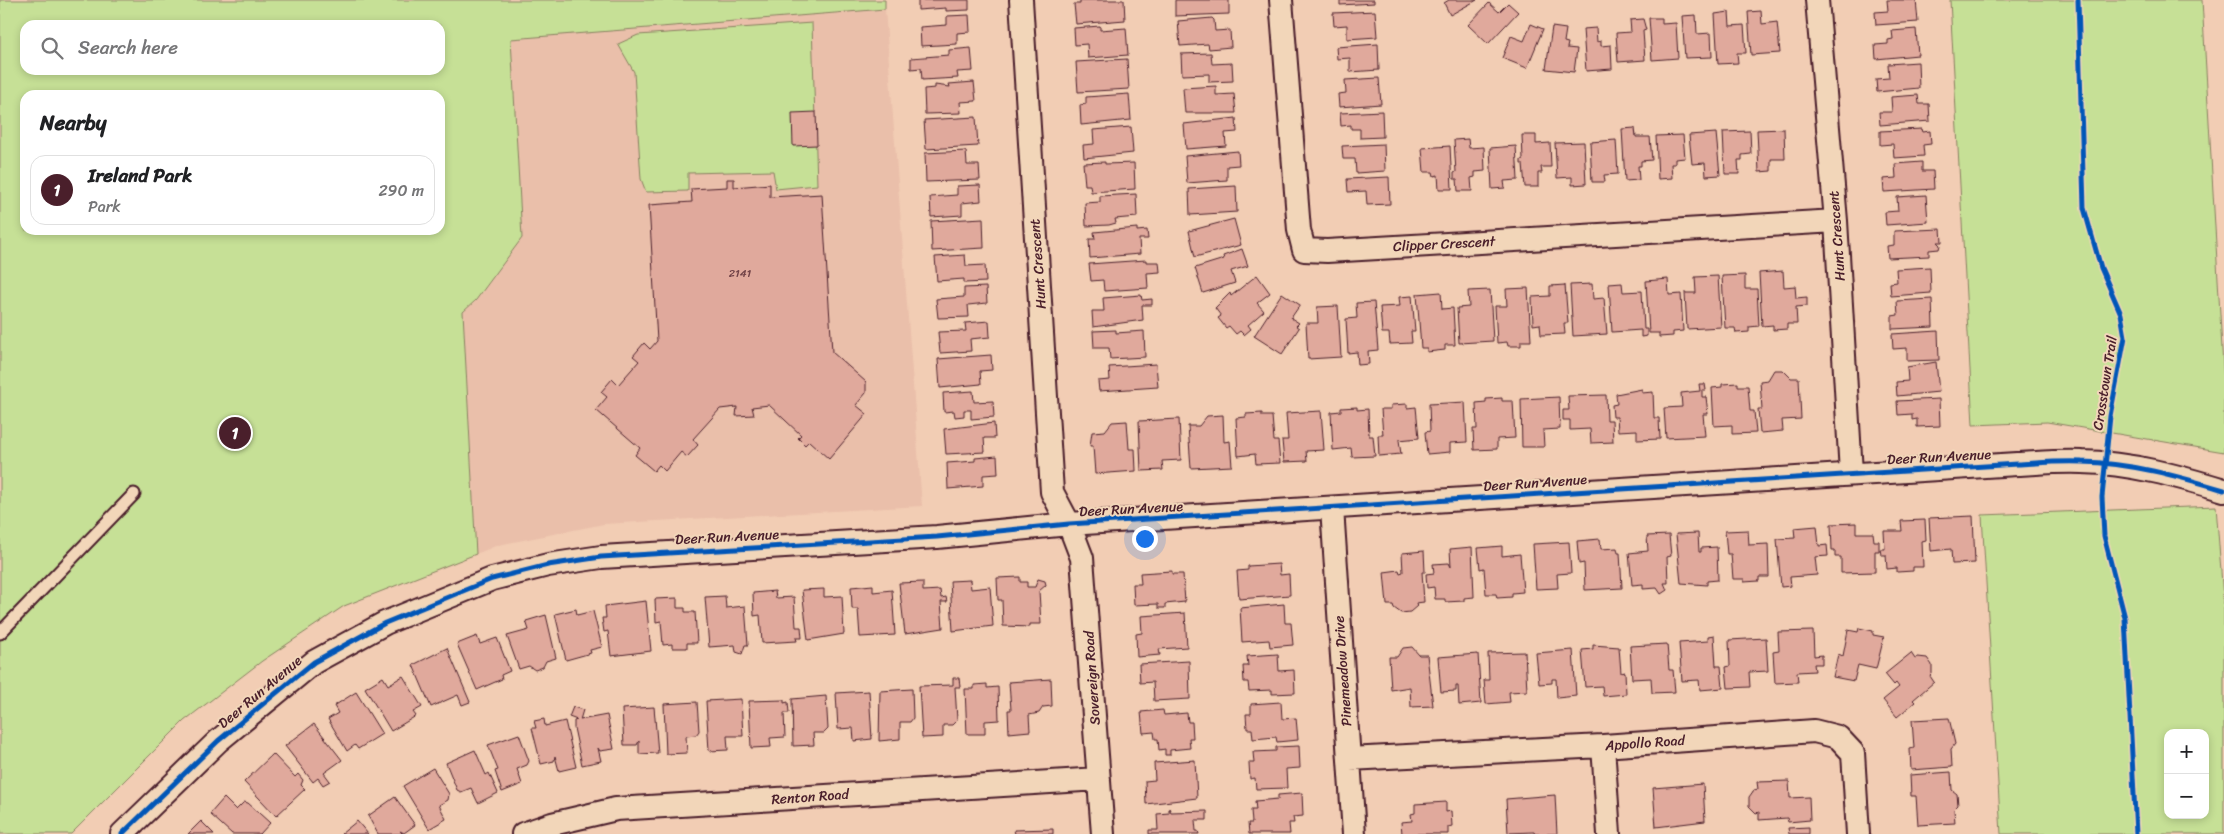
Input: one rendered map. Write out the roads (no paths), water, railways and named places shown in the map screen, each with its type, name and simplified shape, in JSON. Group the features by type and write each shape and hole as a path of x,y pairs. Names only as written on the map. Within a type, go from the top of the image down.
{"street":[{"name":"Hunt Crescent","path":"1021,0 1052,492 1069,524"},
{"name":"Clipper Crescent","path":"1281,0 1299,230 1304,250 1327,252 1836,221"},
{"name":"Hunt Crescent","path":"1817,0 1836,221 1851,473"},
{"name":"Deer Run Avenue","path":"122,834 218,741 314,662 386,623 492,578 548,565 600,557 937,537 1069,524 1851,473 2083,462 2173,474 2224,490"},
{"name":"Pinemeadow Drive","path":"1332,508 1354,834"},
{"name":"Sovereign Road","path":"1069,524 1082,558 1103,834"},
{"name":"Appollo Road","path":"1349,758 1603,746 1814,731 1838,737 1853,753 1858,834"},
{"path":"1603,746 1609,834"},
{"name":"Renton Road","path":"523,834 552,824 616,809 1100,779"}],"lane":[{"path":"0,633 134,494"}],"place":[{"name":"Ireland Park","path":"235,433"}]}
